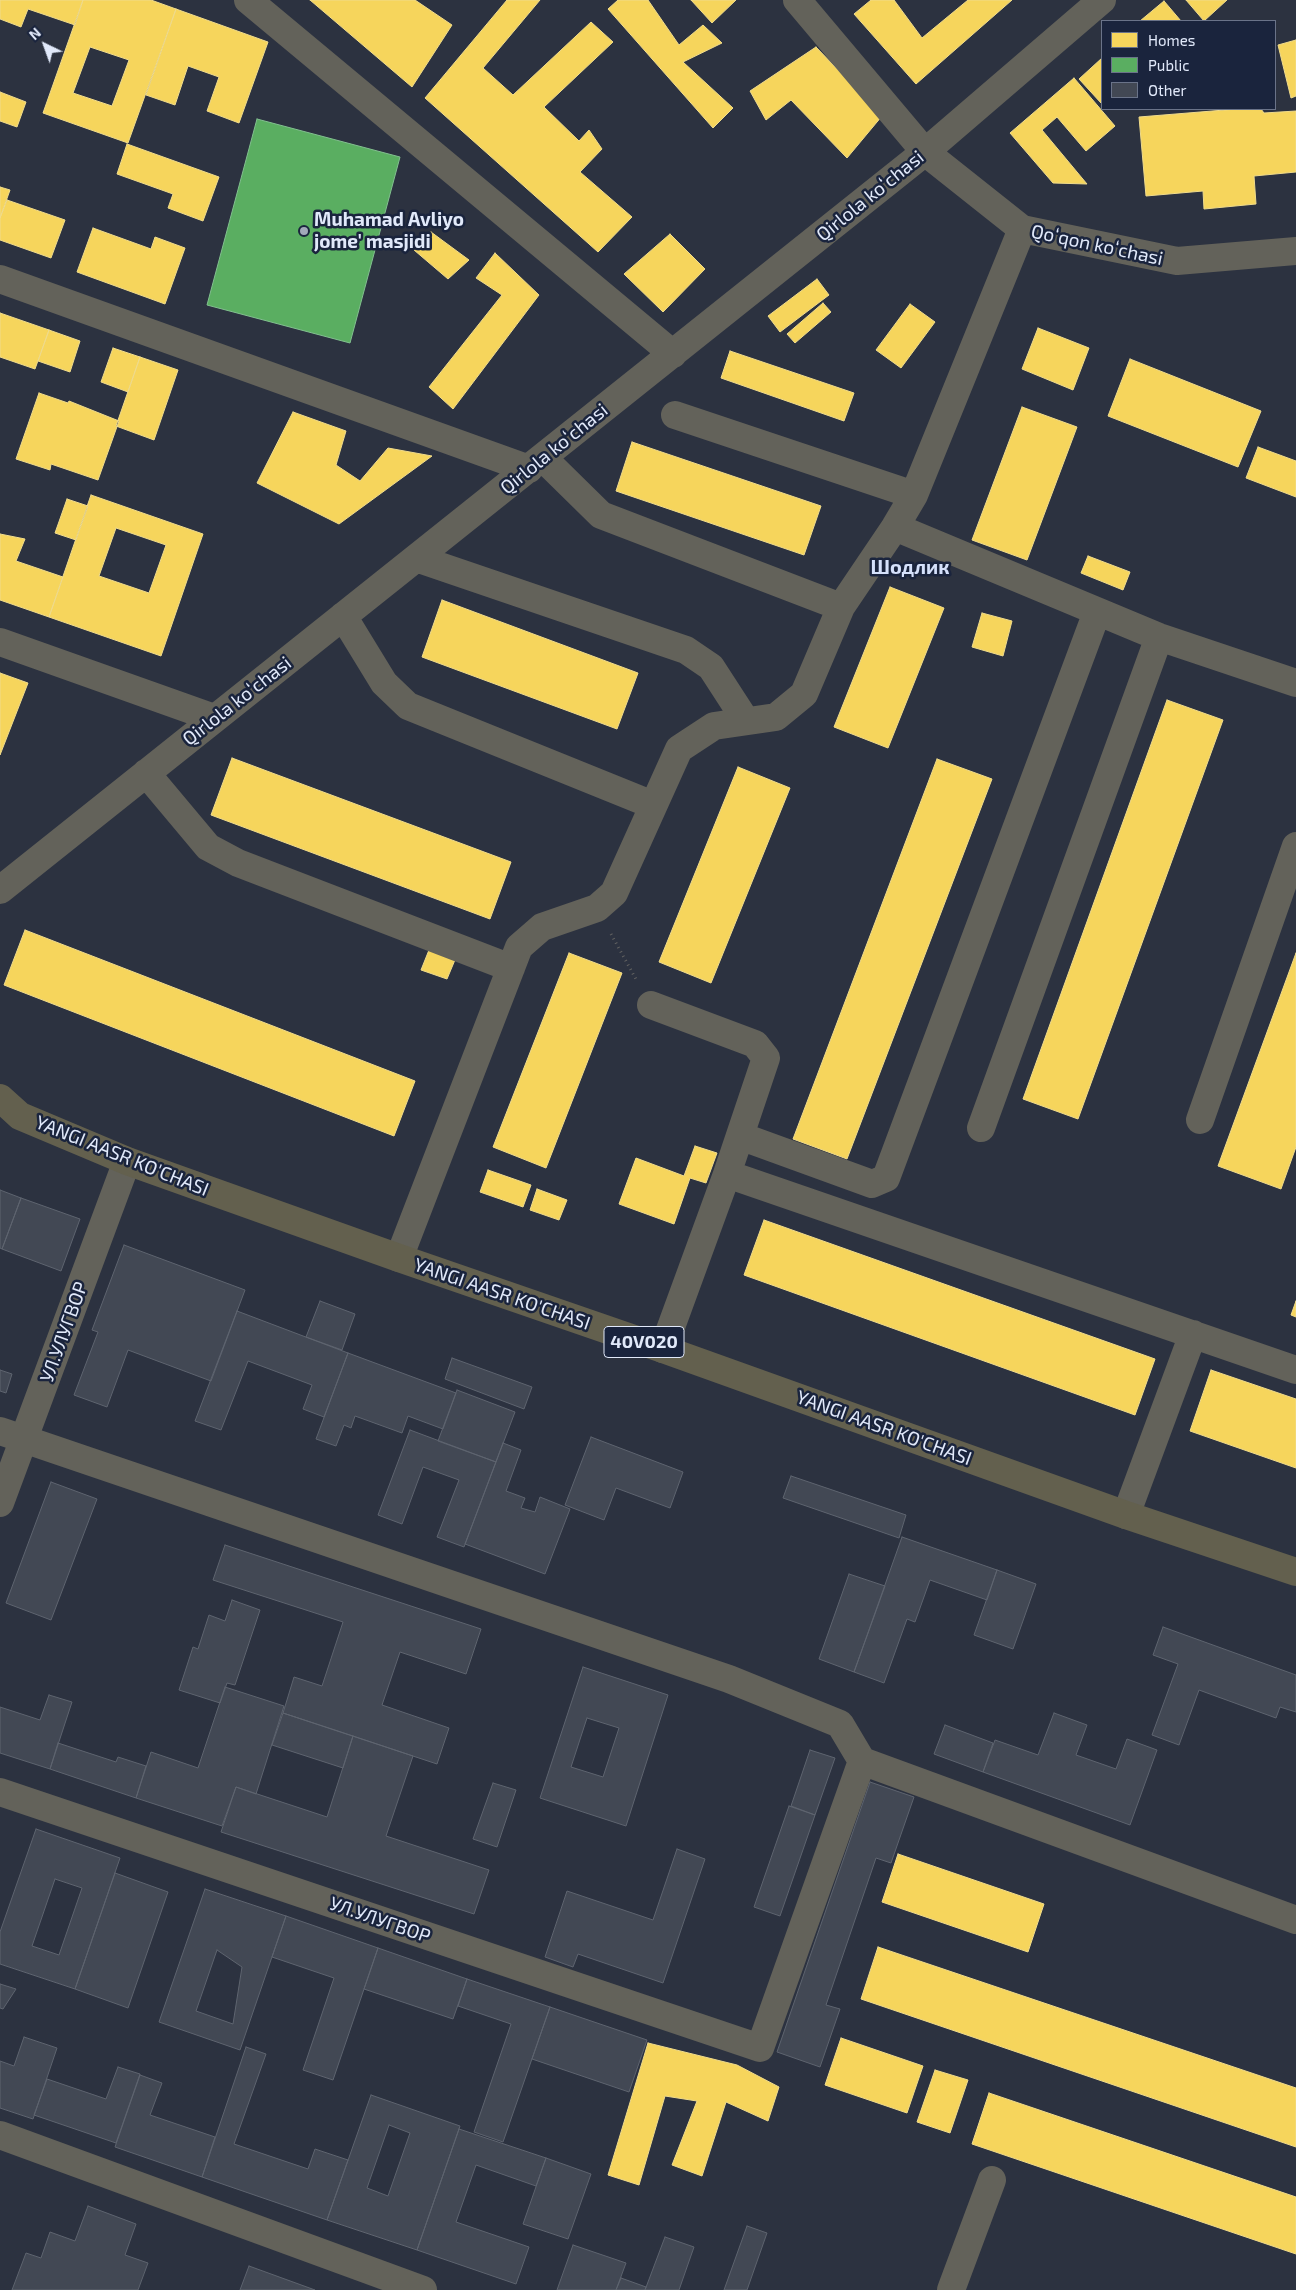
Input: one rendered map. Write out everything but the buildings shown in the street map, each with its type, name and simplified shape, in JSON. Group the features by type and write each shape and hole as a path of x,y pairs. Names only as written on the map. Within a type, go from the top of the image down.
{"main road":[{"name":"YANGI AASR KO'CHASI","path":"0,1098 20,1116 127,1161 399,1258 663,1349 1126,1515 1296,1572"}],"street":[{"path":"248,0 673,354"},
{"name":"Qoʻqon koʻchasi","path":"797,0 925,152 1022,229 1177,261 1296,251"},
{"name":"Qirlola koʻchasi","path":"0,890 925,152 1102,0"},
{"path":"399,1258 520,947 542,927 597,908 614,893 679,749 714,726 776,717 804,694 841,607 895,527 914,494 1022,229"},
{"path":"0,279 536,463 602,515 841,607"},
{"path":"675,415 914,494"},
{"path":"895,527 1159,637 1296,683"},
{"path":"416,558 686,650 711,667 746,721"},
{"path":"740,1136 872,1184 886,1178 1096,612"},
{"path":"343,616 384,683 408,706 653,805"},
{"path":"981,1128 1159,637"},
{"path":"0,642 214,718"},
{"path":"146,773 208,847 238,863 512,968"},
{"path":"1200,1120 1296,846"},
{"path":"651,1005 755,1044 766,1058 727,1174 663,1349"},
{"name":"УЛ.УЛУГВОР","path":"0,1503 12,1435 127,1161"},
{"path":"727,1174 1296,1370"},
{"path":"1126,1515 1193,1334"},
{"path":"12,1435 729,1679 840,1724 862,1761 1296,1920"},
{"name":"УЛ.УЛУГВОР","path":"0,1792 760,2048 862,1761"},
{"path":"0,2135 423,2290"},
{"path":"955,2289 992,2180"}],"path":[{"path":"597,908 651,1005"}],"place":[{"name":"Muhamad Avliyo jome' masjidi","path":"304,231"}],"district":[{"name":"Шодлик","path":"910,567"}]}
